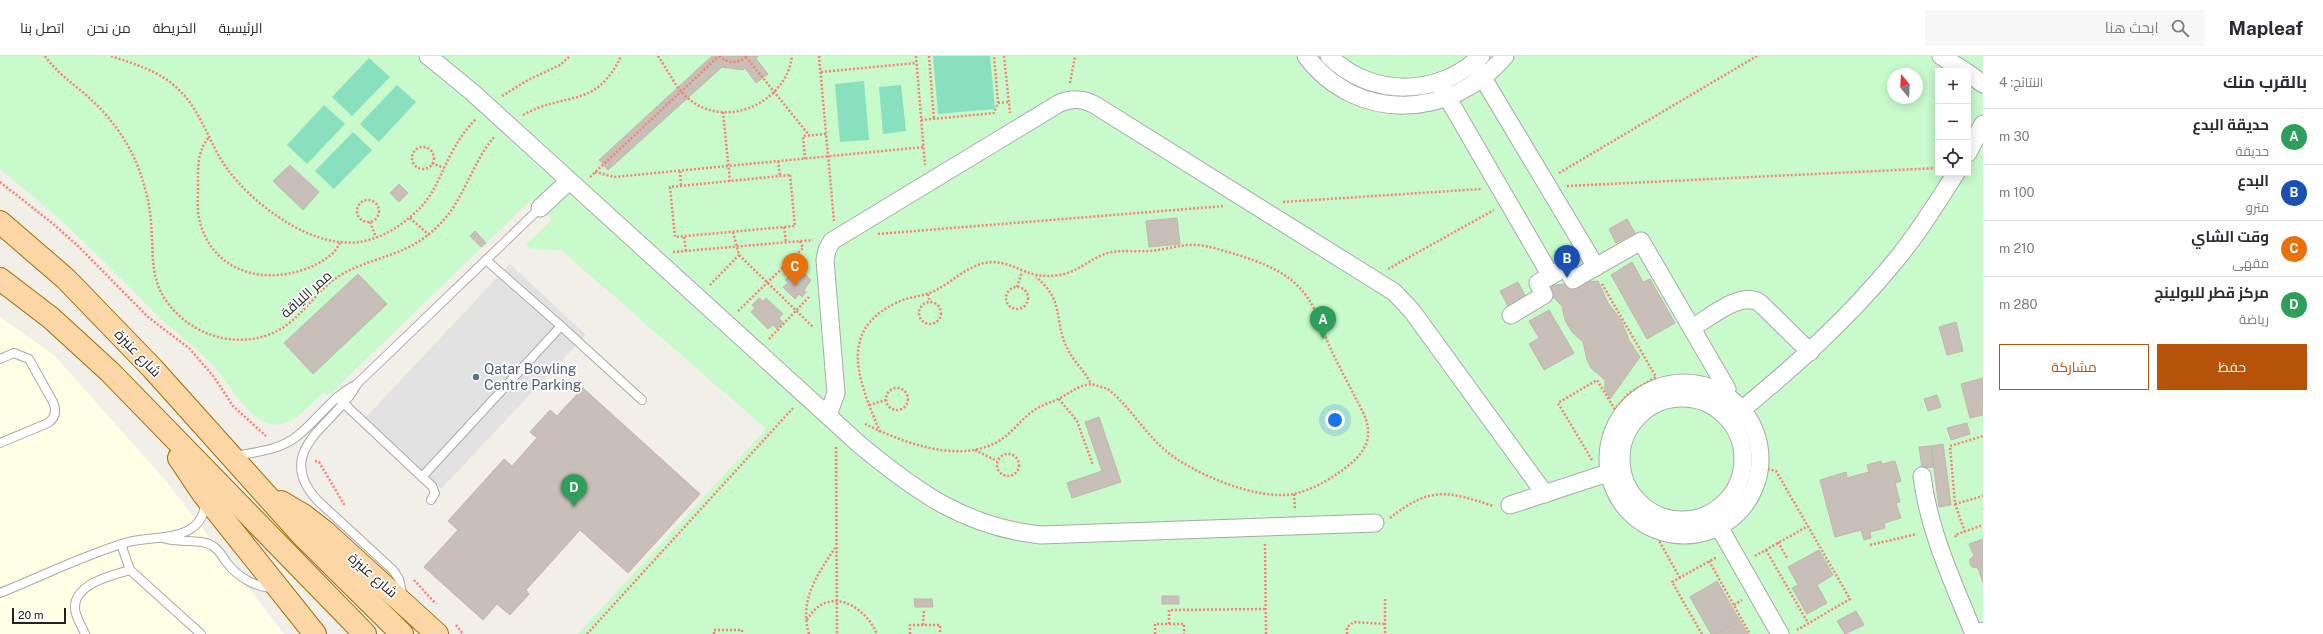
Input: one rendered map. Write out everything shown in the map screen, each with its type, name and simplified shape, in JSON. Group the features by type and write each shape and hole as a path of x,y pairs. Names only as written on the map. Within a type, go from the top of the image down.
{"main road":[{"name":"شارع عنيزة","path":"0,222 66,279 153,369 230,457 302,535 402,634"},
{"path":"4,286 81,344 365,634"},
{"path":"156,420 204,495 280,588 315,634"},
{"name":"شارع عنيزة","path":"265,495 291,507 314,523 404,602 437,634"}],"street":[{"path":"428,56 453,75 832,419 885,465 936,501 955,512 997,528 1019,532 1063,535 1375,523"},
{"path":"1306,56 1336,85 1366,99 1398,106 1432,103 1448,98 1483,78 1505,56"},
{"path":"1329,56 1348,72 1377,84 1408,88 1451,78 1478,59 1483,78 1594,268"},
{"path":"1941,56 1960,68"},
{"path":"1971,75 1983,84"},
{"path":"1439,82 1551,276"},
{"path":"832,419 836,393 825,260 826,250 835,238 1058,104 1073,99 1088,101 1095,105 1251,204 1394,292 1412,312 1545,494"},
{"path":"1971,147 1983,124"},
{"path":"1735,414 1810,352 1850,313 1896,259 1954,176"},
{"path":"540,208 573,185"},
{"path":"1511,315 1544,295 1538,283 1566,267 1573,280 1641,241 1727,389 1723,394"},
{"path":"1692,328 1738,300 1752,299 1760,303 1810,352"},
{"path":"1677,383 1701,385 1723,394 1735,414 1742,444 1743,467 1738,483 1729,498 1707,532 1688,535 1669,534 1644,524 1625,508 1618,497 1610,472 1610,444 1617,414 1643,396 1665,386 1677,383"},
{"path":"1610,472 1624,480 1636,500 1654,514 1677,520 1715,520 1739,512 1747,502 1758,480 1760,455 1755,430 1735,414 1694,398 1643,396"},
{"path":"1510,505 1610,472 1621,451 1625,434 1643,396"},
{"path":"1922,476 1933,530 1974,634 1983,631"},
{"path":"1715,520 1740,564 1788,632"}],"lane":[{"path":"230,457 281,445 303,431 336,397 357,384 540,208"},
{"path":"486,260 642,400"},
{"path":"422,477 561,326"},
{"path":"0,358 14,353 29,359 56,410 54,417 48,423 0,443"},
{"path":"357,384 344,405 308,442 302,456 303,475 311,493 322,505 393,570 403,590 404,602"},
{"path":"336,397 435,489 435,493 431,500"},
{"path":"0,593 121,544 142,538 180,534 195,526 204,512 204,495"},
{"path":"161,537 176,542 207,543 219,551 228,565 245,579 267,587 280,588"},
{"path":"121,544 130,570 202,634"},
{"path":"86,634 76,613 75,607 78,596 86,588 112,575 130,570"}],"path":[{"name":"ممر اللياقة","path":"45,56 61,76 97,105 128,146 136,162 147,195 152,226 152,265 160,290 175,312 186,322 209,335 227,339 244,340 272,334 294,319 320,291 332,281 364,265 406,250 428,235 456,205 476,162 488,144 508,125 542,106 580,98 591,92 609,77 621,56"},
{"path":"111,56 144,67 171,82 193,106 208,138 228,170 240,185 268,210 301,229 340,242 358,242 388,233 410,218 428,199 462,135 488,107 514,88 560,64 570,56"},
{"path":"658,56 681,92 695,104 723,112 751,108 774,92 788,71 792,56"},
{"path":"573,185 595,172 719,56 724,60 736,62 747,56 809,135"},
{"path":"650,254 835,238 819,56"},
{"path":"916,56 927,182"},
{"path":"929,56 934,119"},
{"path":"921,120 990,114 996,110 998,103 994,56"},
{"path":"1004,56 1012,132"},
{"path":"1073,99 1069,87 1074,56"},
{"path":"1548,187 1757,56"},
{"path":"821,72 916,63"},
{"path":"998,103 1008,102"},
{"path":"723,112 730,181"},
{"path":"805,159 803,136 826,134"},
{"path":"208,138 200,149 198,160 199,217 209,241 225,260 249,273 276,277 302,271 317,264 333,253 340,242"},
{"path":"420,147 430,149 432,153 432,162 425,168 416,166 412,158 413,153 420,147"},
{"path":"595,172 614,178 924,147"},
{"path":"778,161 780,176"},
{"path":"432,162 444,168"},
{"path":"1548,187 1935,168"},
{"path":"680,171 681,186"},
{"path":"790,175 795,226 675,237 670,187 780,176 790,175"},
{"path":"0,182 67,237 148,317 190,349 203,363 244,417 281,445"},
{"path":"874,235 1251,204 1500,188"},
{"path":"366,201 375,203 378,207 378,216 370,222 361,220 358,216 359,206 366,201"},
{"path":"1372,278 1508,203"},
{"path":"410,218 428,235"},
{"path":"370,222 376,237"},
{"path":"784,226 786,242"},
{"path":"733,232 739,255 796,312 815,329 831,329"},
{"path":"684,237 686,251"},
{"path":"726,322 803,248 800,241"},
{"path":"860,422 880,432 920,445 960,451 974,450 997,442 1007,436 1034,410 1059,398 1074,388 1091,384 1108,389 1115,395 1158,444 1183,463 1210,477 1259,492 1294,494 1321,484 1333,477 1360,455 1368,436 1364,416 1329,345 1315,309 1295,282 1276,270 1227,252 1195,245 1154,250 1112,252 1089,260 1063,275 1035,276 998,263 978,265 928,294 894,303 872,319 863,332 858,344 859,370 869,405 880,432"},
{"path":"698,298 739,255"},
{"path":"1594,268 1656,377 1643,396 1617,414 1596,380 1558,403 1610,472"},
{"path":"1017,287 1022,272"},
{"path":"1035,276 1052,294 1058,307 1063,339 1074,360 1091,384"},
{"path":"1017,287 1021,288 1027,294 1026,303 1019,308 1010,306 1006,299 1009,290 1017,287"},
{"path":"928,294 930,302 938,306 941,314 937,322 928,324 924,322 919,314 922,306 930,302"},
{"path":"758,351 809,297"},
{"path":"896,387 904,389 909,397 906,406 898,410 890,408 886,400 888,391 896,387"},
{"path":"587,634 806,394"},
{"path":"1059,398 1077,421 1093,465"},
{"path":"869,405 886,400"},
{"path":"832,419 837,634"},
{"path":"1965,532 1955,504 1950,446 1983,436"},
{"path":"974,450 997,461"},
{"path":"1004,454 1013,455 1017,458 1019,468 1014,475 1004,477 997,470 997,461 1004,454"},
{"path":"1760,467 1776,471 1850,599 1808,623 1788,632"},
{"path":"1375,523 1385,520 1419,499 1439,495 1460,495 1494,506 1510,505"},
{"path":"1955,504 1983,496"},
{"path":"1958,542 1955,535 1983,525"},
{"path":"1740,564 1808,526"},
{"path":"1264,527 1266,634"},
{"path":"1656,530 1658,539 1680,578"},
{"path":"1870,545 1933,530"},
{"path":"1778,542 1787,558"},
{"path":"809,634 806,621 810,588 835,548"},
{"path":"1702,634 1672,582 1731,548"},
{"path":"1766,550 1808,623"},
{"path":"1709,561 1750,634"},
{"path":"1385,599 1385,634"},
{"path":"806,621 822,604 836,601 848,604 863,614 877,634"},
{"path":"923,625 924,609"},
{"path":"1169,624 1169,610 1266,609"},
{"path":"1347,634 1347,627 1354,622 1385,624"},
{"path":"1155,634 1155,624 1184,624 1184,634"},
{"path":"910,634 910,625 940,625 940,634"},
{"path":"714,634 714,630 742,630 742,634"}],"shaded area":[{"name":"Qatar Bowling Centre Parking","path":"510,264 586,335 441,489 365,418"},
{"path":"0,317 55,356 166,481 284,634 0,634"}],"green space":[{"path":"0,56 1983,56 1983,634 578,634 766,429 561,250 531,249 526,245 552,220 532,199 328,396 324,392 292,420 277,425 269,424 254,416 217,370 202,354 161,319 98,255 21,186 0,170"},
{"path":"933,56 990,56 995,109 938,114"},
{"path":"369,58 390,77 352,116 332,97"},
{"path":"864,81 869,140 840,142 835,84"},
{"path":"397,85 416,102 379,142 360,124"},
{"path":"901,85 906,131 883,134 879,87"},
{"path":"324,105 345,124 307,164 287,145"},
{"path":"353,132 372,150 334,189 315,171"}],"building":[{"path":"712,56 758,56 756,59 768,74 756,83 745,68 743,70 722,67 608,170 599,160"},
{"path":"290,165 319,192 303,210 273,181"},
{"path":"399,184 408,193 399,202 390,193"},
{"path":"1177,218 1180,244 1149,247 1146,221"},
{"path":"1627,219 1635,233 1616,243 1609,229"},
{"path":"475,231 486,243 481,247 470,236"},
{"path":"1632,262 1643,282 1650,279 1675,323 1647,339 1611,275"},
{"path":"803,272 811,280 804,290 806,292 802,297 799,294 795,299 783,287 788,283 785,280 790,275 793,278 796,275 799,277"},
{"path":"358,274 387,304 313,374 284,343"},
{"path":"1598,281 1608,303 1621,320 1629,340 1640,357 1610,399 1605,390 1605,380 1591,368 1587,360 1583,342 1572,332 1565,320 1562,306 1553,297 1546,286"},
{"path":"1518,282 1526,297 1508,306 1500,291"},
{"path":"759,298 763,301 766,298 783,314 779,318 783,323 777,329 773,325 768,329 751,312 755,308 752,305"},
{"path":"1549,310 1574,353 1544,370 1529,344 1539,338 1529,321"},
{"path":"1956,322 1963,351 1947,355 1939,327"},
{"path":"1983,378 1983,415 1970,418 1961,384"},
{"path":"583,388 700,494 628,573 580,530 526,590 529,594 510,615 497,604 483,620 424,567 458,530 448,521 504,459 512,466 537,438 530,432 550,410 557,416"},
{"path":"1937,395 1941,407 1928,411 1924,399"},
{"path":"1099,417 1121,482 1072,498 1067,483 1102,471 1085,422"},
{"path":"1967,423 1970,434 1951,440 1947,428"},
{"path":"1943,444 1951,505 1939,507 1931,446"},
{"path":"1931,446 1933,467 1922,468 1919,447"},
{"path":"1881,461 1882,464 1895,461 1901,481 1895,483 1900,502 1896,503 1901,518 1884,523 1885,528 1870,532 1871,538 1864,540 1861,530 1835,537 1820,480 1846,472 1847,478 1869,472 1867,465"},
{"path":"1983,539 1983,583 1978,568 1972,567 1970,564 1970,559 1974,556 1969,544"},
{"path":"1819,550 1833,575 1817,585 1827,603 1807,614 1792,588 1798,585 1788,567"},
{"path":"1717,581 1740,621 1717,634 1711,634 1690,597"},
{"path":"1162,596 1179,596 1179,604 1162,604"},
{"path":"914,599 932,599 933,607 915,607"},
{"path":"1856,611 1864,625 1845,634 1837,621"},
{"path":"1740,621 1748,634 1720,634 1719,632"}],"place":[{"name":"البدع","path":"1567,278"},
{"name":"وقت الشاي","path":"795,286"},
{"name":"حديقة البدع","path":"1323,339"},
{"name":"Qatar Bowling Centre Parking","path":"476,377"},
{"name":"مركز قطر للبولينج","path":"574,507"}]}
